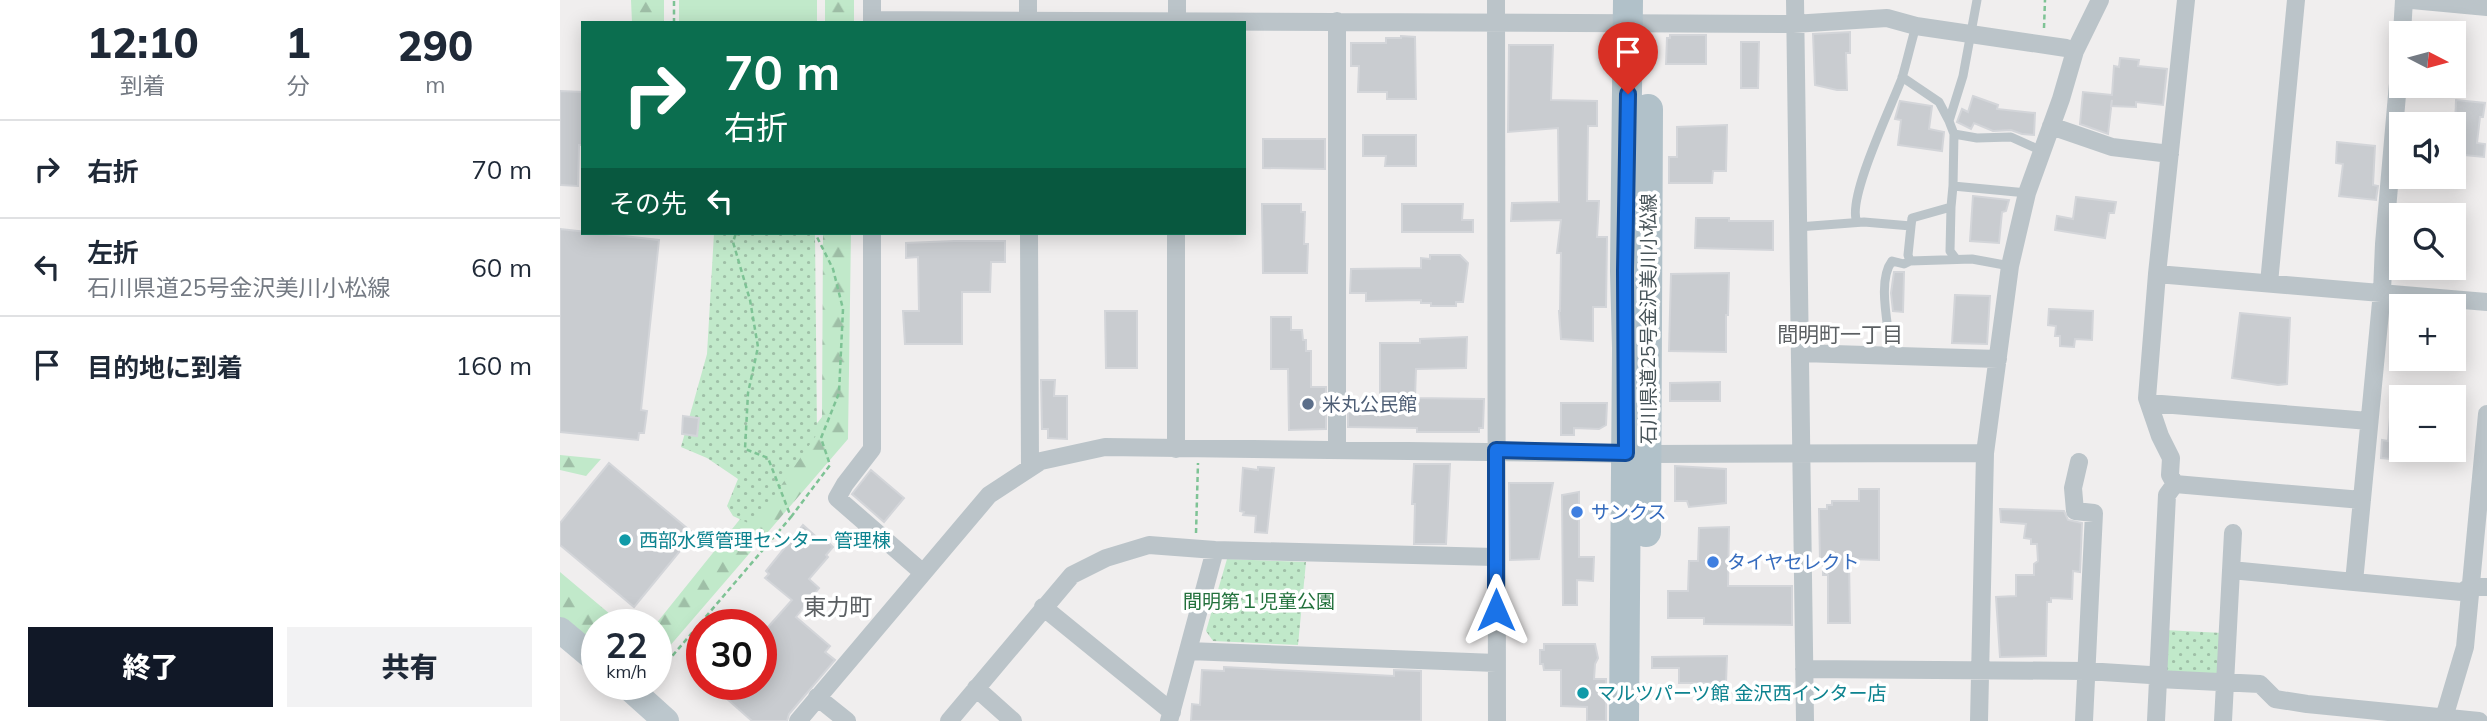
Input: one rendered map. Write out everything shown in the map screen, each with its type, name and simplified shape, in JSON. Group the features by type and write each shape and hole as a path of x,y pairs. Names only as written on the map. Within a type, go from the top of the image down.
{"main road":[{"name":"石川県道25号金沢美川小松線","path":"1638,11 1637,454 1645,721"},
{"name":"石川県道25号金沢美川小松線","path":"1625,721 1637,454"}],"street":[{"path":"872,0 872,21 1028,21 1028,0"},
{"path":"1177,0 1177,21"},
{"path":"1496,0 1497,721"},
{"path":"1795,0 1793,24 1805,721"},
{"path":"1979,721 1985,453 2010,266 2027,193 2075,51 2100,0"},
{"path":"2175,484 2170,475 2171,458 2147,398 2157,274 2186,0"},
{"path":"2269,283 2296,0"},
{"path":"2403,21 2404,0"},
{"path":"2412,0 2487,7"},
{"path":"1246,22 1496,21 1638,11 1793,24 1887,18 1916,26 2075,51"},
{"path":"1337,448 1338,21"},
{"path":"2354,582 2382,292 2397,98"},
{"path":"2051,126 2112,147 2170,154"},
{"path":"872,235 872,449 837,498 922,572"},
{"path":"1029,235 1030,467"},
{"path":"1176,235 1176,449"},
{"path":"2157,274 2487,302"},
{"path":"1800,353 1998,359"},
{"path":"2150,403 2370,421"},
{"path":"2444,719 2479,587 2487,414"},
{"path":"798,721 989,495 1041,461 1105,447 1496,450 1637,454 1985,453"},
{"path":"2079,463 2073,488 2075,511 2094,513 2084,721"},
{"path":"2175,484 2362,500"},
{"path":"2156,721 2167,495 2175,484"},
{"path":"2223,721 2233,533"},
{"path":"949,721 1072,575 1106,558 1149,545 1216,550 1495,557"},
{"path":"1043,607 1171,716 1216,550"},
{"path":"2231,570 2462,592 2479,587"},
{"path":"560,630 581,648"},
{"path":"1188,651 1496,663"},
{"path":"1804,669 1980,669 2150,675 2158,679 2260,684 2275,699 2306,713 2479,721"},
{"path":"976,688 1013,721"},
{"path":"817,697 847,721"},
{"path":"643,700 666,721"}],"lane":[{"path":"1949,121 1963,76 1977,0"},
{"path":"1857,222 1855,217 1858,193 1902,77 1916,26"},
{"path":"1902,77 1938,102 1954,134 1950,251 1956,260"},
{"path":"1954,134 1978,138 2011,137 2042,151"},
{"path":"1953,186 2027,193"},
{"path":"1910,261 1908,255 1912,218 1951,207"},
{"path":"1797,227 1857,222 1911,226"},
{"path":"1891,356 1885,308 1887,268 1892,261 1904,264 1910,261 1972,259 2010,266"}],"path":[{"path":"674,0 674,21"},
{"path":"2044,45 2045,0"},
{"path":"735,235 733,242 750,300 758,347 748,393 745,449 768,458 791,517"},
{"path":"672,656 791,517 830,465 821,438 839,393 843,309 833,269 816,235"},
{"path":"1196,548 1199,449"}],"green space":[{"path":"631,0 664,0 664,21 632,21"},
{"path":"679,0 817,0 817,21 679,21"},
{"path":"825,0 854,0 854,21 825,21"},
{"path":"714,235 815,235 817,434 764,510 750,524 733,516 727,506 738,479 707,458 681,447 707,354"},
{"path":"823,235 851,235 848,439 702,609 686,609 686,627 672,643 672,609 668,609 822,417"},
{"path":"560,455 601,459 586,476 560,470"},
{"name":"間明第１児童公園","path":"1227,559 1306,562 1298,645 1213,641 1206,631"},
{"path":"560,572 604,609 581,609 581,638 560,621"},
{"path":"2164,630 2223,633 2217,675 2166,673"}],"building":[{"path":"1850,32 1850,53 1846,53 1847,90 1815,85 1813,34"},
{"path":"1670,35 1706,35 1706,64 1666,64 1667,38 1670,38"},
{"path":"1415,37 1416,99 1387,99 1387,92 1358,92 1359,66 1351,66 1351,43 1386,43 1386,38"},
{"path":"1741,42 1759,42 1758,88 1741,88"},
{"path":"1509,45 1553,45 1551,100 1597,101 1597,126 1588,126 1587,201 1599,201 1597,237 1607,237 1606,307 1593,307 1593,341 1561,339 1561,253 1557,253 1561,220 1511,221 1512,203 1559,202 1558,128 1508,132"},
{"path":"2120,58 2139,60 2138,66 2167,69 2163,105 2136,102 2136,107 2111,106 2108,134 2080,124 2083,92 2112,95 2114,66 2119,67"},
{"path":"560,91 581,92 578,186 560,185"},
{"path":"1973,96 1998,105 1997,109 2035,113 2034,135 2011,130 1993,131 1974,123 1971,129 1957,122 1962,109 1968,112"},
{"path":"2456,100 2485,103 2483,117 2480,117 2477,143 2485,144 2484,157 2466,155 2466,112 2456,112"},
{"path":"1900,101 1932,106 1929,129 1944,132 1942,151 1898,145 1901,120 1895,119"},
{"path":"1727,125 1726,171 1713,171 1712,183 1669,183 1669,157 1677,157 1677,127"},
{"path":"1363,135 1416,135 1416,166 1385,166 1386,156 1363,156"},
{"path":"1263,139 1325,139 1325,169 1263,168"},
{"path":"2337,142 2375,146 2373,185 2378,186 2376,200 2339,196 2343,164 2336,163"},
{"path":"1973,196 2009,200 2006,211 2002,212 1999,243 1970,241"},
{"path":"2076,197 2116,202 2114,213 2109,213 2105,238 2055,230 2057,216 2073,219"},
{"path":"1262,204 1301,204 1301,212 1305,212 1304,244 1308,244 1307,273 1263,273"},
{"path":"1402,204 1463,204 1462,220 1473,220 1473,232 1402,232"},
{"path":"1696,218 1773,221 1773,250 1695,248"},
{"path":"560,229 581,231 581,235 614,235 659,240 641,410 647,411 644,433 639,433 638,440 560,432"},
{"path":"1005,241 1005,262 991,262 990,292 962,292 962,344 905,344 903,311 919,311 918,257 906,258 906,243"},
{"path":"1430,255 1460,255 1468,263 1463,302 1456,302 1456,306 1431,306 1431,303 1421,303 1421,300 1366,301 1366,293 1350,293 1351,269 1421,268 1421,258 1430,259"},
{"path":"1894,272 1904,272 1903,312 1893,311 1891,293"},
{"path":"1729,273 1726,352 1669,351 1671,274"},
{"path":"1955,295 1990,296 1987,344 1952,343"},
{"path":"2049,309 2093,311 2092,340 2075,339 2074,347 2060,346 2060,336 2055,336 2056,326 2048,325"},
{"path":"1105,311 1137,311 1137,368 1106,368"},
{"path":"2240,313 2290,318 2287,384 2232,378"},
{"path":"1271,317 1291,317 1291,330 1302,330 1306,351 1311,351 1311,387 1326,387 1326,429 1289,430 1288,369 1271,369"},
{"path":"1467,337 1466,368 1416,369 1415,398 1484,399 1483,428 1479,428 1479,432 1417,432 1417,428 1348,427 1348,400 1380,401 1380,343 1420,343 1420,339"},
{"path":"1041,380 1055,380 1054,396 1067,396 1067,439 1048,438 1048,429 1042,429"},
{"path":"1720,382 1720,401 1670,401 1670,383"},
{"path":"1561,403 1607,403 1606,425 1599,429 1574,428 1574,435 1561,435"},
{"path":"683,416 699,418 697,436 682,434"},
{"path":"2389,429 2389,459 2381,458 2382,440 2388,441"},
{"name":"西部水質管理センター 管理棟","path":"609,463 694,534 634,607 560,545 560,523"},
{"path":"1414,464 1450,464 1446,544 1414,544"},
{"path":"1675,466 1726,469 1726,503 1689,507 1687,501 1675,501"},
{"path":"1258,467 1274,468 1267,533 1255,532 1256,516 1243,515 1244,512 1240,511 1243,468 1258,470"},
{"path":"871,470 904,498 884,522 852,494"},
{"path":"1509,483 1553,483 1539,559 1510,560"},
{"path":"1859,489 1879,489 1879,560 1849,559 1850,623 1828,623 1828,575 1823,575 1823,560 1820,560 1819,509 1827,509 1827,505 1832,505 1832,501 1859,501"},
{"path":"1579,492 1579,557 1594,557 1593,581 1577,580 1577,605 1563,605 1562,495"},
{"path":"2000,509 2064,511 2068,520 2082,523 2080,572 2073,571 2072,599 2051,598 2051,602 2047,602 2046,656 2000,657 1996,597 2016,596 2016,575 2034,575 2034,564 2038,561 2037,544 2031,544 2031,539 2024,538 2026,524 2001,522"},
{"path":"803,525 821,541 824,538 833,547 809,579 819,588 796,617 830,646 825,652 835,660 789,714 787,721 752,721 728,700 777,700 777,617 792,600 765,578 769,574 766,571"},
{"path":"1729,527 1728,586 1792,586 1792,625 1704,624 1704,618 1668,618 1668,591 1688,591 1689,561 1698,561 1699,528"},
{"path":"1544,644 1595,644 1598,658 1594,679 1606,679 1606,721 1587,721 1587,707 1561,706 1561,670 1544,670 1543,664 1540,664 1540,650 1544,650"},
{"path":"1727,656 1726,683 1679,683 1679,668 1652,668 1652,657"},
{"path":"1224,667 1394,676 1394,670 1421,671 1421,721 1191,721 1192,704 1200,705 1202,670 1224,671"}],"place":[{"name":"米丸公民館","path":"1308,404"},
{"name":"サンクス","path":"1577,512"},
{"name":"西部水質管理センター 管理棟","path":"625,540"},
{"name":"タイヤセレクト","path":"1713,562"},
{"name":"マルツパーツ館 金沢西インター店","path":"1583,693"}],"district":[{"name":"間明町一丁目","path":"1840,334"},
{"name":"東力町","path":"838,606"}],"route":[{"path":"1496,610 1496,450 1626,453 1628,94"}]}
